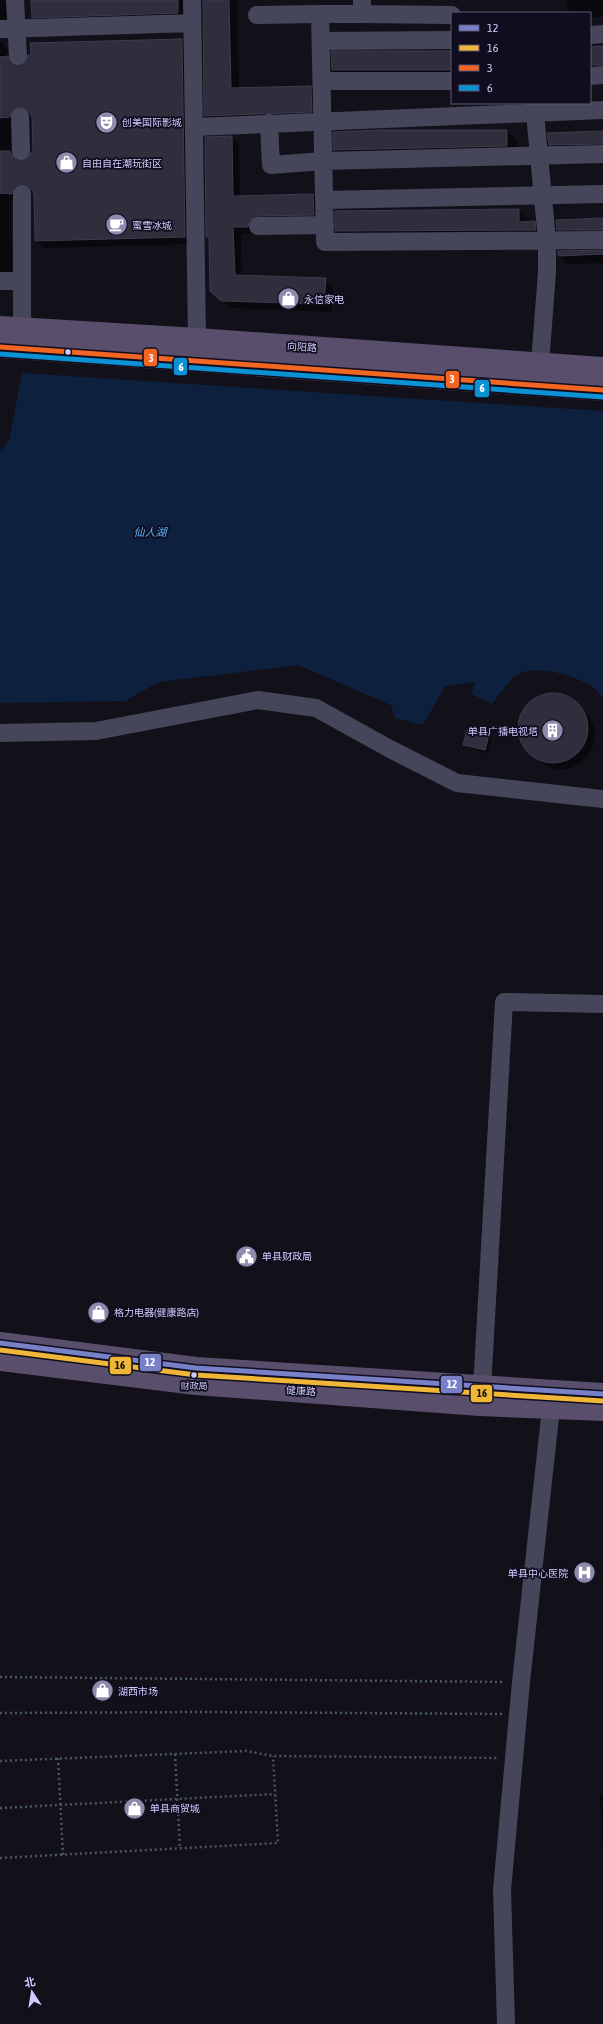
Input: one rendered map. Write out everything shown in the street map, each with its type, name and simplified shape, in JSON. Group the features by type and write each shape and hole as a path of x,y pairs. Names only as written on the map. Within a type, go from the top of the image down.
{"main road":[{"name":"向阳路","path":"0,328 197,339 603,368"},
{"path":"0,347 603,390"},
{"name":"健康路","path":"0,1343 196,1368 482,1388 603,1394"},
{"name":"健康路","path":"0,1360 196,1384 551,1408 603,1410"}],"street":[{"path":"15,0 8,28 18,56"},
{"path":"192,0 197,339"},
{"path":"257,15 320,14 362,7 451,15"},
{"path":"320,14 325,242 603,240"},
{"path":"8,28 192,23"},
{"path":"591,35 603,34"},
{"path":"321,41 451,40"},
{"path":"591,76 603,75"},
{"path":"322,81 451,81"},
{"path":"194,127 323,121 534,108 603,110"},
{"path":"534,108 547,240 547,272 540,364"},
{"path":"20,117 21,151"},
{"path":"269,123 270,165 324,161 539,157 603,154"},
{"path":"22,194 22,329"},
{"path":"324,200 603,194"},
{"path":"258,226 325,225"},
{"path":"0,281 21,281"},
{"path":"0,733 96,731 258,700 316,708 390,749 457,783 603,799"},
{"path":"482,1388 504,1002 603,1004"},
{"path":"506,2024 502,1890 521,1682 551,1408"}],"path":[{"path":"0,1677 521,1682"},
{"path":"0,1713 205,1712 518,1714"},
{"path":"0,1761 246,1751 273,1756 514,1758"},
{"path":"175,1754 180,1849"},
{"path":"0,1858 278,1843 273,1756"},
{"path":"58,1758 63,1855"},
{"path":"0,1808 275,1794"}],"water":[{"name":"仙人湖","path":"22,373 603,411 603,698 595,689 575,678 542,670 531,671 514,677 505,686 492,704 471,694 475,682 445,686 423,725 395,718 391,705 298,665 159,682 125,701 0,703 0,451 9,441"}],"building":[{"path":"31,0 178,0 178,13 32,18"},
{"path":"203,0 229,0 231,88 311,86 312,112 204,116"},
{"path":"182,39 185,237 35,241 34,194 31,188 22,184 13,188 12,194 0,193 0,151 10,151 12,157 21,161 27,160 33,150 32,117 29,111 19,107 11,112 10,117 0,118 0,57 8,56 13,65 24,65 28,55 31,55 30,43"},
{"path":"603,46 603,65 591,65 591,47"},
{"path":"331,51 451,51 451,70 332,70"},
{"path":"380,130 507,130 507,146 333,150 333,132"},
{"path":"603,131 603,144 549,145 547,133"},
{"path":"232,136 233,196 313,194 314,215 258,216 249,221 248,227 233,227 235,275 326,278 324,304 221,301 210,291 209,237 206,237 205,137"},
{"path":"519,209 519,222 535,221 536,230 335,231 335,211"},
{"path":"603,218 603,230 557,230 556,220"},
{"path":"603,250 603,254 558,256 558,251"},
{"name":"单县广播电视塔","path":"553,693 566,696 578,703 585,715 588,728 585,741 578,753 566,760 553,763 540,760 528,753 521,741 518,728 521,715 528,703 540,696"},
{"path":"467,730 489,735 485,750 463,745"}],"tunnel":[{"path":"18,56 20,117"},
{"path":"21,151 22,194"}],"transit line":[{"name":"3","path":"0,347 603,390"},
{"name":"6","path":"0,354 603,397"},
{"name":"12","path":"0,1343 196,1368 603,1394"},
{"name":"16","path":"0,1350 196,1375 603,1401"}],"place":[{"name":"创美国际影城","path":"106,122"},
{"name":"自由自在潮玩街区","path":"67,163"},
{"name":"蜜雪冰城","path":"117,225"},
{"name":"永信家电","path":"288,299"},
{"name":"单县广播电视塔","path":"553,731"},
{"name":"单县财政局","path":"246,1256"},
{"name":"格力电器(健康路店)","path":"99,1312"},
{"name":"财政局","path":"194,1375"},
{"name":"单县中心医院","path":"584,1573"},
{"name":"湖西市场","path":"102,1691"},
{"name":"单县商贸城","path":"135,1808"}]}
